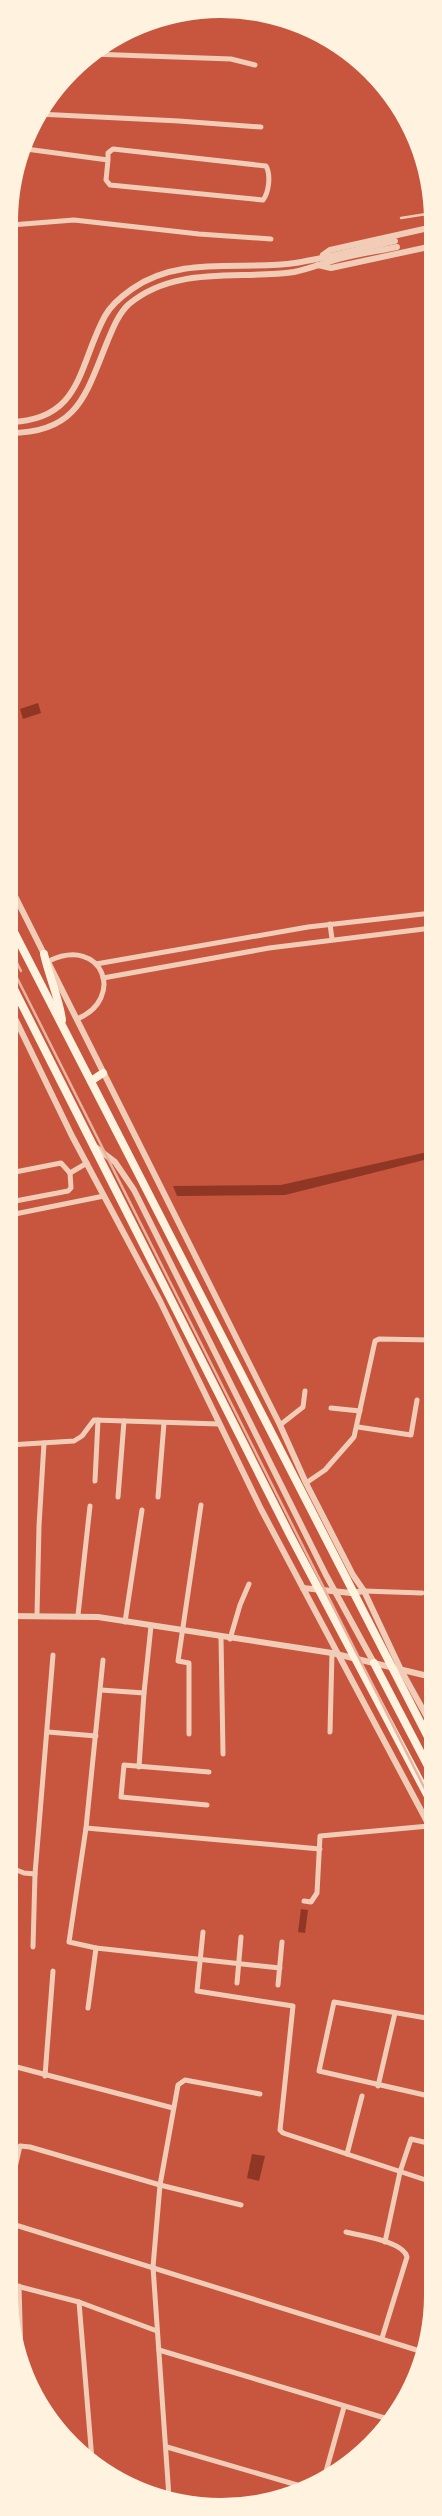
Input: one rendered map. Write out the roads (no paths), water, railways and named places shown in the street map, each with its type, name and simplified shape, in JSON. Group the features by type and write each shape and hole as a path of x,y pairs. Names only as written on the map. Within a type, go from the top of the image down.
{"highway":[{"path":"18,940 424,1729"},
{"path":"47,958 48,971 60,1003 62,1026"},
{"path":"18,1005 93,1145 317,1588 424,1790"},
{"path":"91,1080 103,1074"},
{"path":"374,1663 424,1759"}],"street":[{"path":"105,54 232,59 255,66"},
{"path":"48,114 260,127"},
{"path":"113,149 266,166 268,177 265,197 263,200 110,186 106,180 108,160 108,154 113,149"},
{"path":"30,150 108,160"},
{"path":"18,224 74,220 199,234 271,239"},
{"path":"322,256 330,250 424,229"},
{"path":"317,265 331,268 424,241"},
{"path":"18,421 48,415 72,394 84,371 106,314 118,300 133,288 169,273 195,267 295,263 322,256 396,244 294,272 197,276 151,290 127,306 119,317 88,390 75,410 52,426 18,433"},
{"path":"18,902 280,1425 306,1483 353,1575 364,1591 401,1670 424,1712"},
{"path":"96,964 330,924 424,914"},
{"path":"330,924 332,939"},
{"path":"103,978 269,948 424,929"},
{"path":"47,958 80,955 96,964 103,978 101,998 88,1014 77,1019"},
{"path":"18,1024 86,1163 160,1301 219,1424 424,1817"},
{"path":"93,1145 114,1162 134,1190 336,1592 374,1663"},
{"path":"18,1171 61,1163 65,1165 70,1173 71,1188 68,1192 18,1201"},
{"path":"70,1173 86,1163"},
{"path":"18,1212 104,1196"},
{"path":"306,1483 325,1470 354,1437 358,1427 375,1341 388,1339 424,1340"},
{"path":"280,1425 303,1407 305,1391"},
{"path":"358,1427 411,1435 418,1400"},
{"path":"331,1408 360,1411"},
{"path":"18,1445 74,1441 82,1436 90,1423 98,1420 219,1424"},
{"path":"95,1481 98,1420"},
{"path":"118,1497 124,1421"},
{"path":"158,1497 164,1423"},
{"path":"37,1615 39,1526 44,1443"},
{"path":"189,1734 189,1664 178,1661 200,1505"},
{"path":"78,1616 90,1506"},
{"path":"125,1622 142,1510"},
{"path":"230,1639 240,1605 249,1584"},
{"path":"303,1588 351,1593 364,1591 422,1593"},
{"path":"18,1616 78,1616 181,1630 230,1639 340,1654 424,1674"},
{"path":"139,1767 144,1693 152,1626"},
{"path":"221,1637 223,1754"},
{"path":"330,1732 332,1653"},
{"path":"33,1947 35,1874 53,1655"},
{"path":"103,1660 86,1828 69,1942 96,1948 280,1968"},
{"path":"101,1690 144,1693"},
{"path":"48,1732 96,1736"},
{"path":"207,1805 121,1798 124,1765 209,1772"},
{"path":"86,1828 320,1849"},
{"path":"304,1901 311,1902 317,1894 320,1836 424,1829"},
{"path":"18,1869 35,1874"},
{"path":"203,1932 196,1991 293,2005 278,2127 283,2133 424,2180"},
{"path":"237,1983 241,1936"},
{"path":"278,1985 282,1942"},
{"path":"88,2008 96,1948"},
{"path":"45,2076 53,1971"},
{"path":"424,2017 334,2002 319,2072 424,2095"},
{"path":"378,2086 395,2012"},
{"path":"18,2068 173,2108"},
{"path":"169,2492 167,2447 152,2268 160,2186 178,2085 185,2080 260,2094"},
{"path":"347,2154 362,2096"},
{"path":"385,2242 400,2172 411,2139 424,2142"},
{"path":"18,2155 20,2146 30,2147 160,2186 241,2205"},
{"path":"18,2226 417,2350"},
{"path":"346,2232 401,2247 407,2257 382,2338"},
{"path":"20,2330 19,2286 78,2302 157,2331"},
{"path":"78,2302 91,2451"},
{"path":"159,2350 383,2418"},
{"path":"327,2469 344,2407"},
{"path":"167,2447 295,2484"}],"lane":[{"path":"400,218 424,214"}],"railway":[{"path":"18,965 21,971"},
{"path":"18,980 424,1787"}]}
